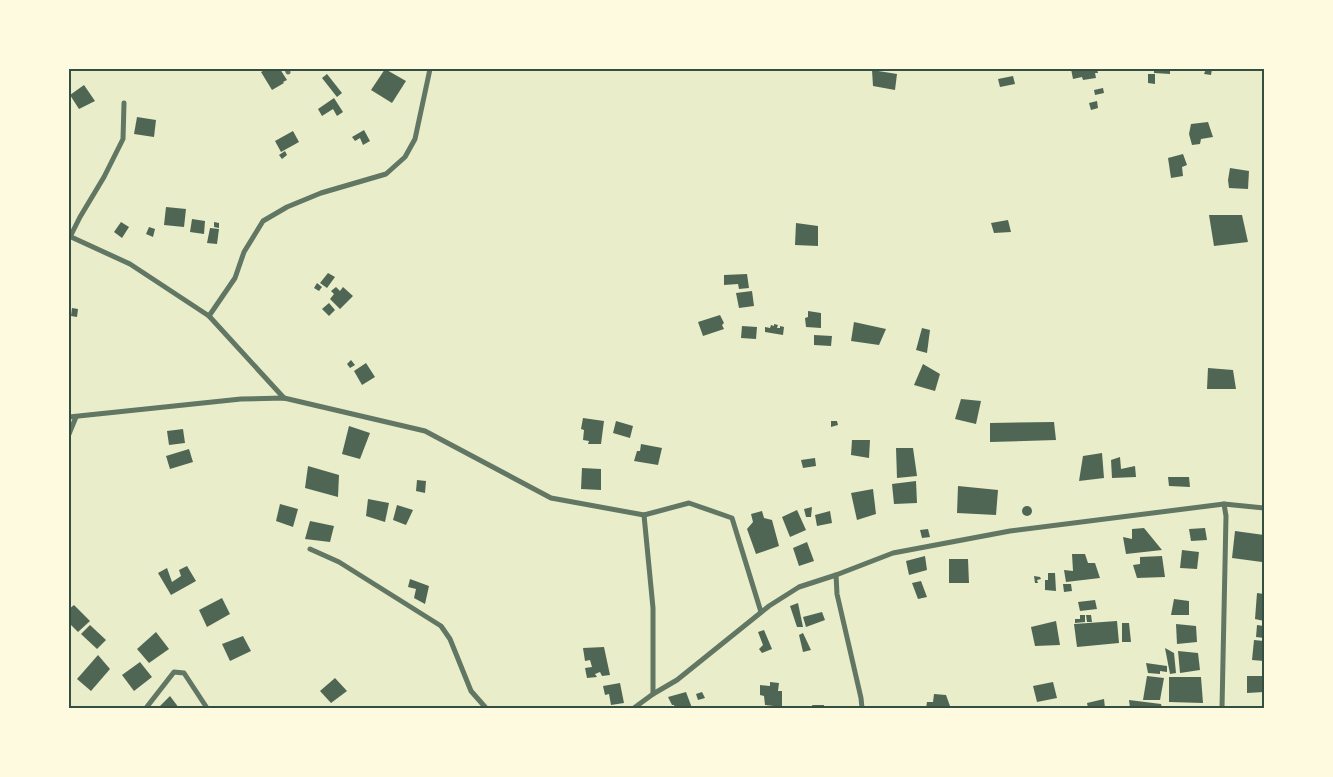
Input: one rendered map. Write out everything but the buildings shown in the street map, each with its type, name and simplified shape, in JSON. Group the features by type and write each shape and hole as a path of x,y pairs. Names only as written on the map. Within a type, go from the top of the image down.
{"street":[{"path":"209,316 235,278 244,252 263,222 287,207 321,193 386,174 405,157 415,139 430,69"},
{"path":"124,103 123,139 104,177 70,236 130,264 209,316 284,398"},
{"path":"69,417 241,400 284,398 424,431 551,498 644,515 689,503 732,518 761,612"},
{"path":"69,434 76,417"},
{"path":"634,708 677,680 761,612 799,587 893,553 1010,531 1224,504 1264,508"},
{"path":"1222,708 1226,516 1224,504"},
{"path":"644,515 653,608 653,694"},
{"path":"310,549 339,562 440,626 450,639 471,691 486,708"},
{"path":"836,575 837,594 862,708"},
{"path":"146,708 174,672 184,673 207,708"}]}
